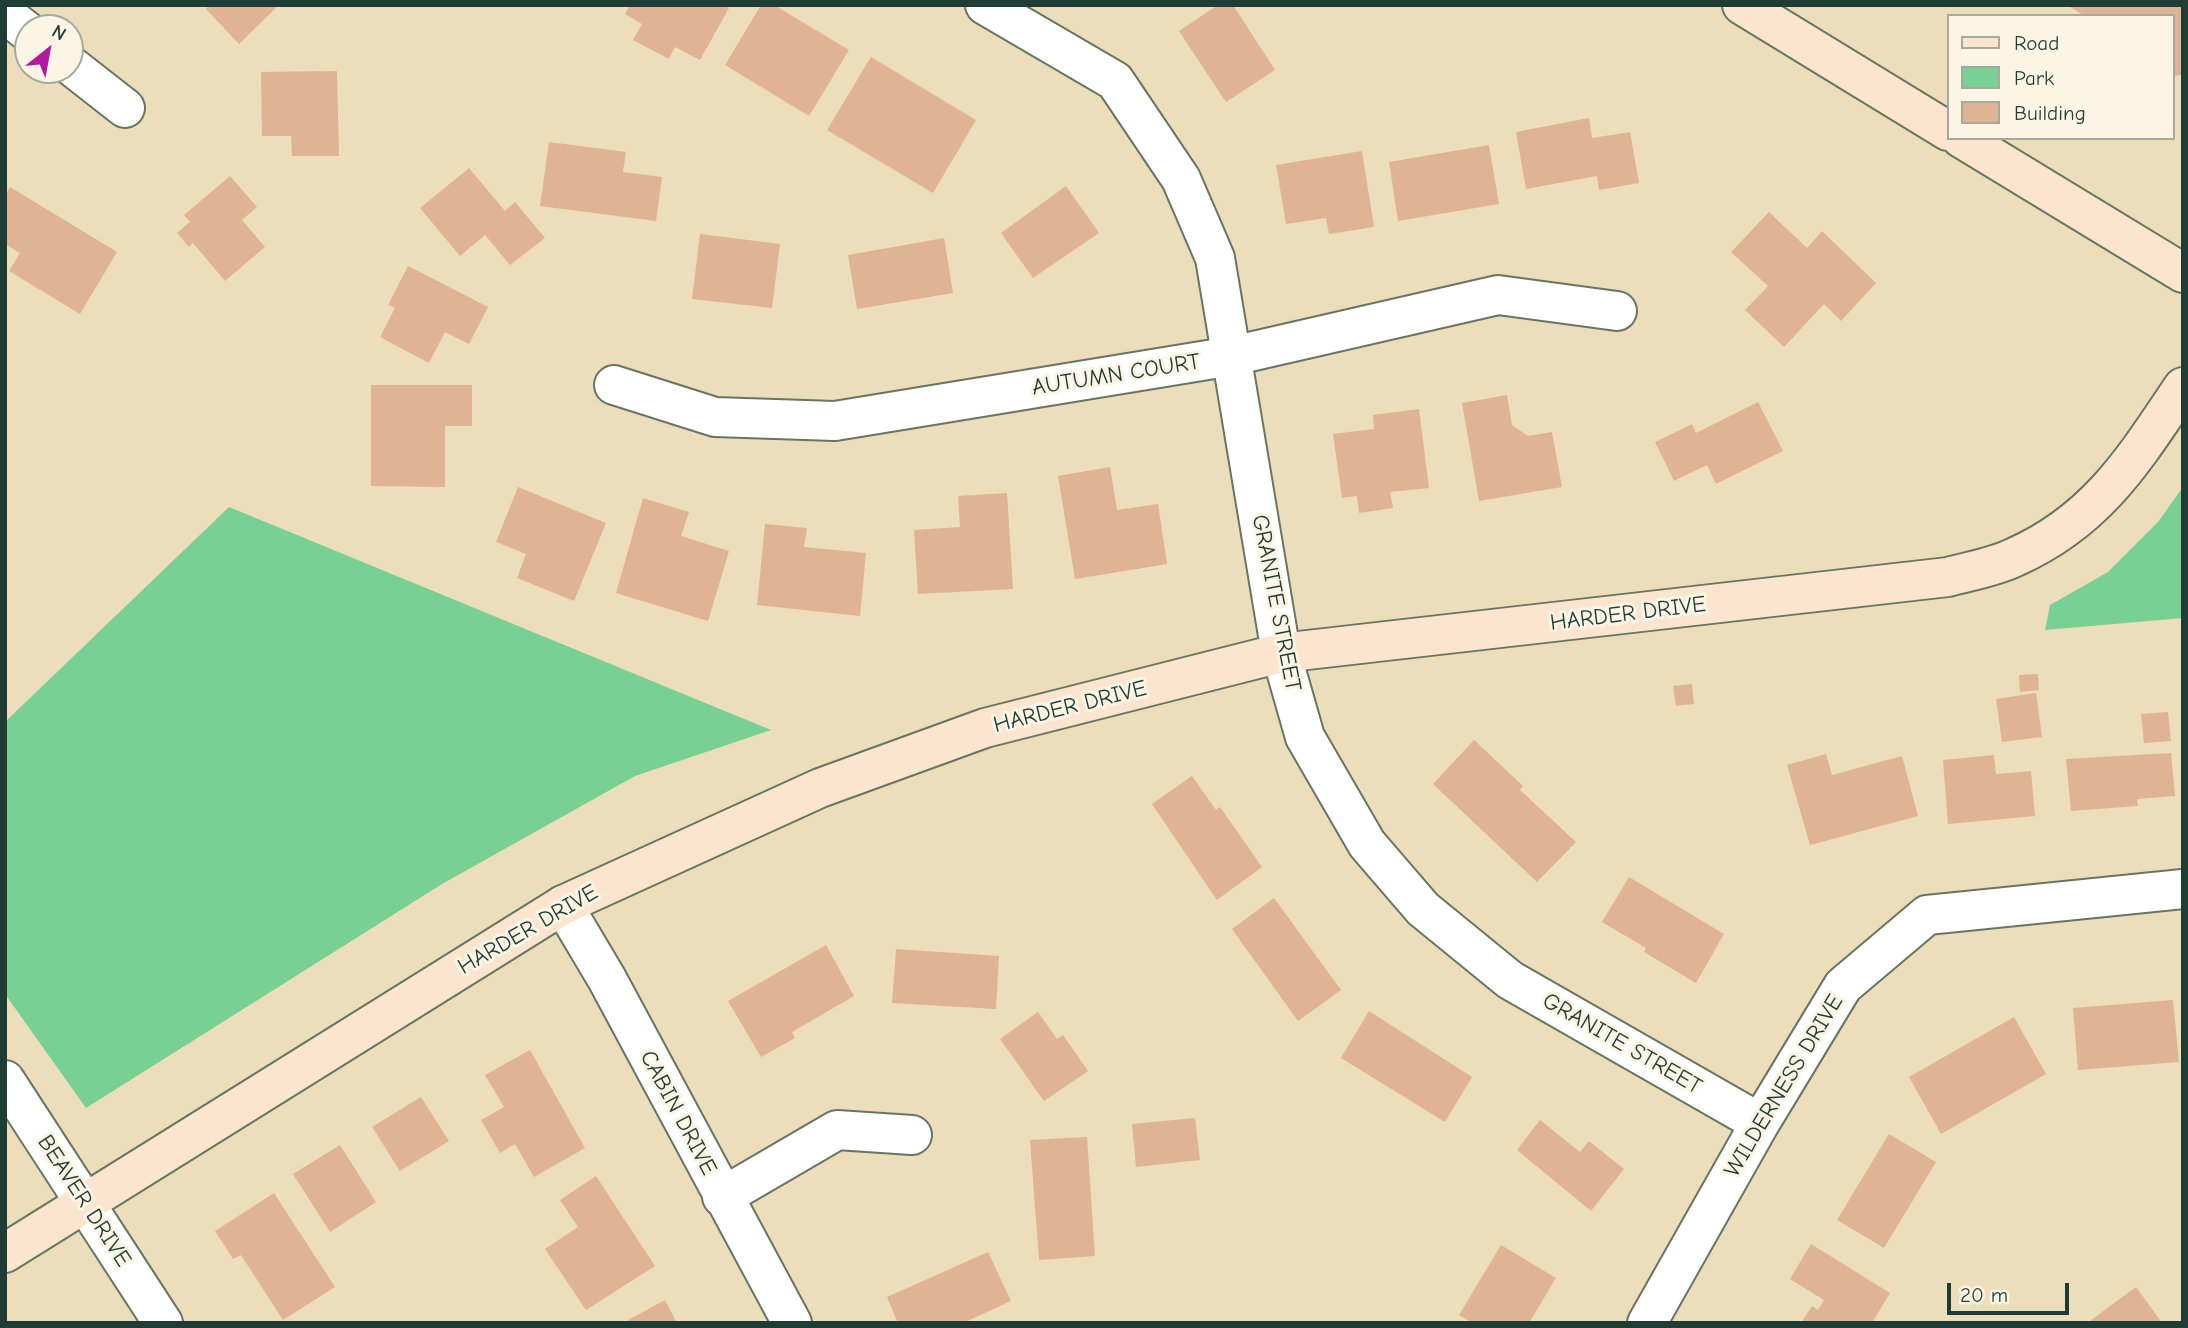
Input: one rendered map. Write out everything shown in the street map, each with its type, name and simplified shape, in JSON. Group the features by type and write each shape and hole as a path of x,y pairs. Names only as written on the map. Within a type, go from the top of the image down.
{"street":[{"name":"GRANITE STREET","path":"985,5 1115,81 1181,179 1215,258 1281,653 1305,737 1367,844 1423,909 1510,980 1760,1123"},
{"path":"1742,5 1946,130"},
{"path":"84,76 125,108"},
{"path":"1964,140 2183,273"},
{"name":"AUTUMN COURT","path":"614,385 715,417 835,421 1231,356 1498,295 1617,311"},
{"name":"HARDER DRIVE","path":"5,1253 563,905 820,788 985,728 1281,653 1948,577 2015,558 2076,522 2126,472 2183,387"},
{"name":"WILDERNESS DRIVE","path":"1647,1323 1760,1123 1843,986 1927,915 2183,889"},
{"name":"CABIN DRIVE","path":"563,905 607,979 792,1323"},
{"name":"BEAVER DRIVE","path":"5,1080 163,1323"},
{"path":"722,1197 837,1130 912,1135"}],"green space":[{"path":"2183,487 2183,618 2045,630 2050,605 2108,572 2158,522"},
{"path":"229,507 771,730 635,776 442,884 86,1108 5,994 5,722"}],"building":[{"path":"209,5 279,5 239,44 206,9"},
{"path":"630,5 724,5 729,8 700,60 675,47 669,59 633,40 642,24 625,14"},
{"path":"761,5 774,5 849,50 809,116 725,65"},
{"path":"1218,5 1233,5 1275,70 1226,102 1179,31"},
{"path":"2067,5 2183,5 2183,74 2174,76 2174,14 2082,14"},
{"path":"871,57 976,120 933,193 827,130"},
{"path":"337,71 339,156 292,156 291,136 262,136 261,72"},
{"path":"1589,118 1592,138 1630,132 1639,183 1599,190 1597,176 1526,189 1516,132"},
{"path":"549,142 626,152 623,172 662,177 656,221 540,206"},
{"path":"1489,145 1499,204 1398,221 1389,162"},
{"path":"1362,151 1374,227 1329,234 1326,218 1286,224 1276,165"},
{"path":"469,168 505,211 515,202 545,238 510,265 485,235 460,256 420,208"},
{"path":"230,176 257,207 242,220 265,247 225,281 193,243 189,247 177,233 190,222 184,215"},
{"path":"1066,186 1099,233 1033,278 1001,233"},
{"path":"10,187 117,252 80,314 9,271 20,253 5,244 5,196"},
{"path":"1769,212 1807,248 1822,231 1876,283 1841,321 1824,304 1784,347 1745,310 1768,286 1731,252"},
{"path":"700,234 780,244 772,308 692,299"},
{"path":"944,238 953,293 857,309 848,255"},
{"path":"408,266 488,307 469,344 445,332 429,363 380,337 395,308 388,305"},
{"path":"371,385 472,385 472,426 445,426 445,487 371,486"},
{"path":"1507,395 1512,425 1528,436 1552,432 1562,487 1479,501 1462,403"},
{"path":"1758,402 1783,451 1716,484 1707,465 1674,481 1655,442 1692,424 1696,433"},
{"path":"1419,409 1429,488 1390,492 1393,508 1359,513 1357,496 1342,498 1333,434 1374,429 1373,415"},
{"path":"1110,467 1117,510 1158,504 1167,564 1075,579 1058,476"},
{"path":"518,487 606,523 574,601 517,578 526,554 496,542"},
{"path":"1007,493 1013,589 918,594 914,530 960,527 958,496"},
{"path":"643,498 689,512 681,536 729,551 708,621 616,593"},
{"path":"765,524 807,528 804,547 866,553 860,616 757,605"},
{"path":"2038,674 2039,690 2020,692 2019,675"},
{"path":"1692,684 1694,704 1676,706 1673,686"},
{"path":"2036,693 2042,737 2002,742 1996,699"},
{"path":"2168,712 2171,741 2144,743 2141,714"},
{"path":"1474,740 1523,786 1520,790 1576,842 1537,882 1433,784"},
{"path":"2171,753 2175,796 2137,799 2138,806 2071,811 2066,759"},
{"path":"1826,754 1832,775 1902,756 1918,816 1810,845 1787,765"},
{"path":"1994,755 1996,774 2031,771 2035,816 1948,824 1943,760"},
{"path":"1192,776 1216,810 1220,807 1262,867 1217,900 1152,804"},
{"path":"1629,877 1724,934 1696,983 1644,952 1646,948 1602,922"},
{"path":"1274,898 1341,990 1298,1021 1232,929"},
{"path":"826,945 854,996 792,1032 795,1038 761,1057 728,1001"},
{"path":"896,949 999,956 996,1009 892,1003"},
{"path":"2173,1000 2179,1062 2078,1070 2073,1008"},
{"path":"1369,1011 1472,1077 1445,1122 1341,1058"},
{"path":"1038,1012 1057,1039 1063,1035 1088,1071 1044,1101 1000,1039"},
{"path":"2014,1017 2046,1074 1941,1134 1909,1077"},
{"path":"530,1050 585,1148 534,1177 515,1144 500,1153 481,1120 504,1107 485,1075"},
{"path":"421,1097 449,1141 400,1171 372,1127"},
{"path":"1195,1118 1200,1160 1136,1167 1132,1124"},
{"path":"1540,1120 1580,1152 1589,1141 1624,1169 1591,1211 1517,1150"},
{"path":"1889,1134 1936,1162 1884,1248 1837,1220"},
{"path":"1087,1137 1095,1256 1039,1260 1030,1140"},
{"path":"340,1145 376,1202 330,1232 293,1174"},
{"path":"596,1176 655,1266 586,1310 545,1249 578,1227 560,1200"},
{"path":"274,1193 335,1287 283,1320 241,1255 233,1259 215,1231"},
{"path":"1811,1244 1890,1293 1872,1323 1801,1323 1812,1306 1818,1310 1824,1300 1790,1279"},
{"path":"1501,1245 1556,1278 1529,1323 1472,1323 1459,1315"},
{"path":"988,1252 1011,1301 963,1323 898,1323 887,1297"},
{"path":"2136,1287 2162,1323 2087,1323"},
{"path":"665,1300 677,1323 630,1323 628,1320"}]}
